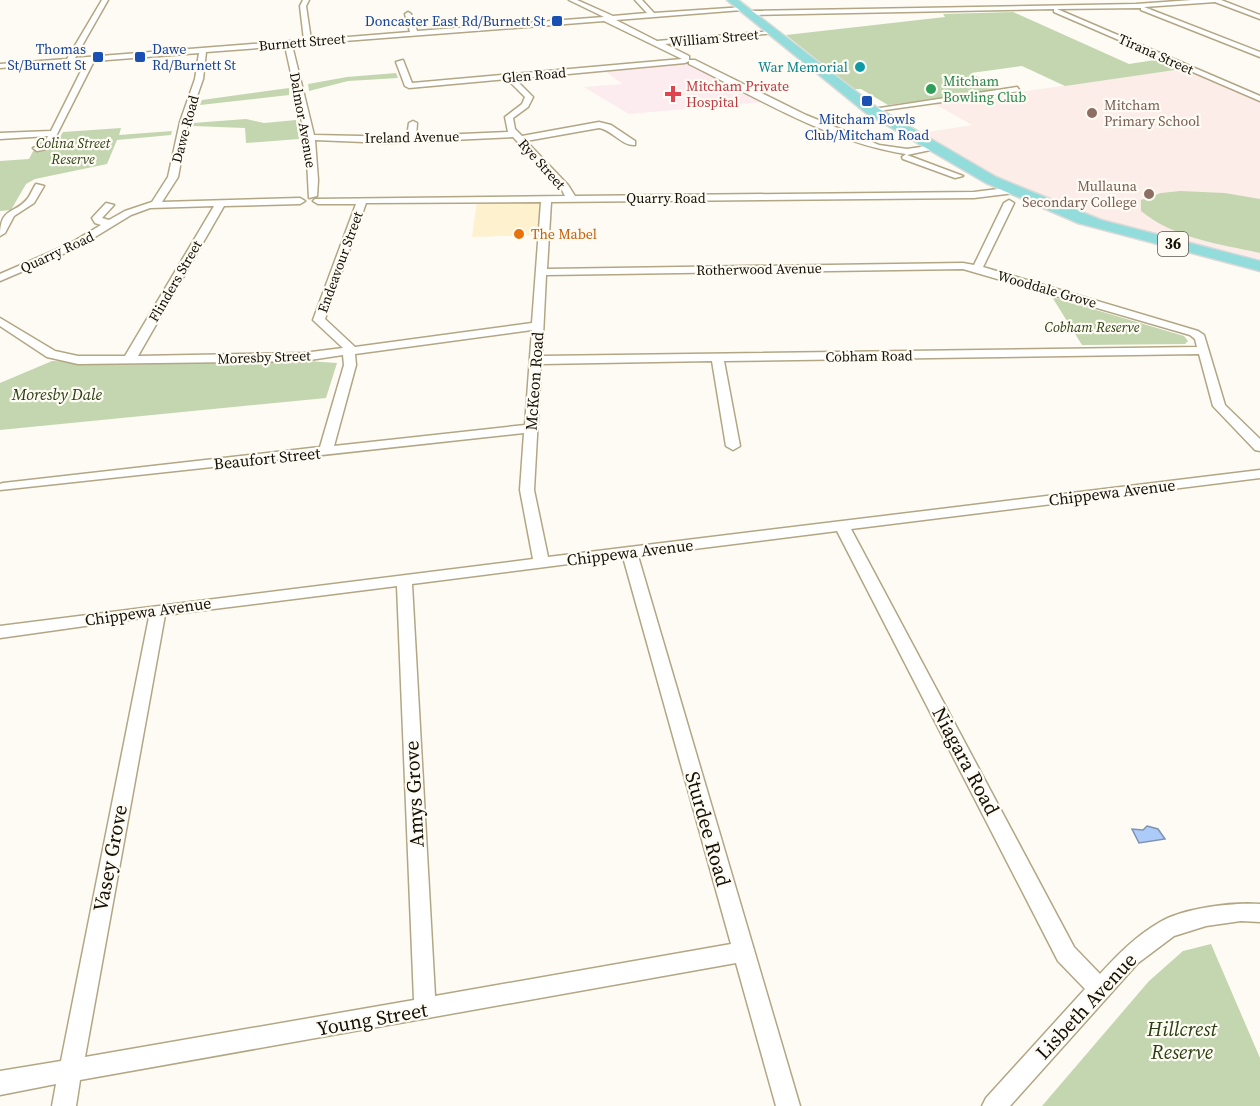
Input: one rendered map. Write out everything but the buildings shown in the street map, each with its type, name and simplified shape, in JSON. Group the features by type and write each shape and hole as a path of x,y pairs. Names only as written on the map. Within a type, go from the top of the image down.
{"main road":[{"name":"36","path":"732,0 871,110 991,180 1009,195"},
{"name":"36","path":"932,147 973,178 1009,195 1098,224 1260,266"}],"street":[{"path":"70,60 105,0 114,0"},
{"path":"306,0 303,6 308,42"},
{"path":"572,0 803,117 889,151 900,152 932,147"},
{"path":"638,0 652,15"},
{"path":"874,0 883,11"},
{"path":"968,0 978,10"},
{"path":"1061,0 1071,8"},
{"path":"1216,0 1260,16"},
{"name":"Burnett Street","path":"0,66 652,15 785,9 883,11 1051,9 1216,0"},
{"path":"1136,6 1260,55"},
{"name":"Tirana Street","path":"1051,9 1260,99"},
{"path":"408,14 414,33"},
{"name":"William Street","path":"656,43 772,33"},
{"name":"Dalmor Avenue","path":"288,44 309,137 315,199"},
{"name":"Dawe Road","path":"156,203 172,177 184,122 199,79 202,50"},
{"path":"37,148 46,146 54,133 91,59"},
{"name":"Glen Road","path":"400,62 409,86 688,60"},
{"name":"Rye Street","path":"509,77 529,97 525,105 509,117 508,124 565,187 571,198"},
{"path":"871,110 1017,89"},
{"path":"411,139 413,123"},
{"name":"Ireland Avenue","path":"309,137 411,139 518,136 599,125 608,127 632,143"},
{"path":"0,136 54,133"},
{"path":"906,157 958,176"},
{"path":"928,165 949,162"},
{"path":"0,233 10,214 31,201 39,186"},
{"name":"Quarry Road","path":"2,274 73,246 140,208 156,203 315,199 1009,195"},
{"name":"Wooddale Grove","path":"1009,195 977,268 1194,333 1200,337 1219,406 1260,447"},
{"name":"McKeon Road","path":"541,562 527,490 546,198"},
{"name":"Endeavour Street","path":"349,352 346,343 320,320 320,317 362,200"},
{"name":"Flinders Street","path":"129,360 221,202"},
{"name":"Quarry Road","path":"109,205 96,218 98,221 112,224"},
{"name":"Rotherwood Avenue","path":"541,272 963,266 977,268"},
{"name":"Moresby Street","path":"0,321 62,359 129,360 303,357 537,326"},
{"name":"Cobham Road","path":"536,360 1203,350"},
{"path":"326,452 350,365 349,352"},
{"path":"718,358 733,446"},
{"name":"Beaufort Street","path":"3,487 531,428"},
{"name":"Chippewa Avenue","path":"0,632 404,579 1260,474"},
{"name":"Niagara Road","path":"842,526 1066,954 1080,971 1100,988"},
{"name":"Sturdee Road","path":"629,552 788,1106"},
{"name":"Amys Grove","path":"404,579 425,1010"},
{"name":"Vasey Grove","path":"64,1106 158,610"},
{"name":"Lisbeth Avenue","path":"994,1106 1130,956 1168,928 1206,917 1240,912 1260,913"},
{"name":"Young Street","path":"0,1083 425,1010 743,952"}],"shaded area":[{"name":"Mitcham Private Hospital","path":"692,64 764,102 629,114 584,87 623,84 603,70"},
{"name":"Mullauna Secondary College","path":"1182,69 1260,103 1260,259 1103,220 996,178 922,133 972,125 935,104"},
{"path":"477,202 541,202 538,235 472,237"}],"green space":[{"path":"1013,12 1129,64 1161,59 1182,69 1065,86 1022,66 971,73 1001,90 888,105 861,89 854,89 786,35 945,17 943,14"},
{"path":"396,73 398,78 348,81 309,91 308,84 347,77"},
{"path":"289,88 289,95 200,105 202,100"},
{"path":"246,119 264,123 296,120 299,139 246,143 245,128 193,126 193,123"},
{"name":"Colina Street Reserve","path":"121,128 119,135 172,131 171,135 117,140 107,164 35,179 26,184 11,210 0,211 0,161 29,159 40,138 60,137 63,132"},
{"path":"1180,191 1225,193 1260,199 1260,253 1182,234 1141,211 1141,200 1161,193"},
{"name":"Cobham Reserve","path":"1052,297 1184,336 1188,341 1185,344 1082,345"},
{"name":"Moresby Dale","path":"293,360 337,363 326,398 0,430 0,383 52,361 117,363"},
{"name":"Hillcrest Reserve","path":"1211,944 1260,1058 1260,1106 1042,1106 1149,981 1183,951"}],"water":[{"path":"1147,826 1158,829 1165,839 1139,843 1132,829 1143,830"}],"place":[{"name":"Doncaster East Rd/Burnett St","path":"557,21"},
{"name":"Thomas St/Burnett St","path":"98,57"},
{"name":"Dawe Rd/Burnett St","path":"140,57"},
{"name":"War Memorial","path":"860,67"},
{"name":"Mitcham Bowling Club","path":"931,89"},
{"name":"Mitcham Private Hospital","path":"673,94"},
{"name":"Mitcham Bowls Club/Mitcham Road","path":"867,101"},
{"name":"Mitcham Primary School","path":"1092,113"},
{"name":"Mullauna Secondary College","path":"1149,194"},
{"name":"The Mabel","path":"519,234"}]}
